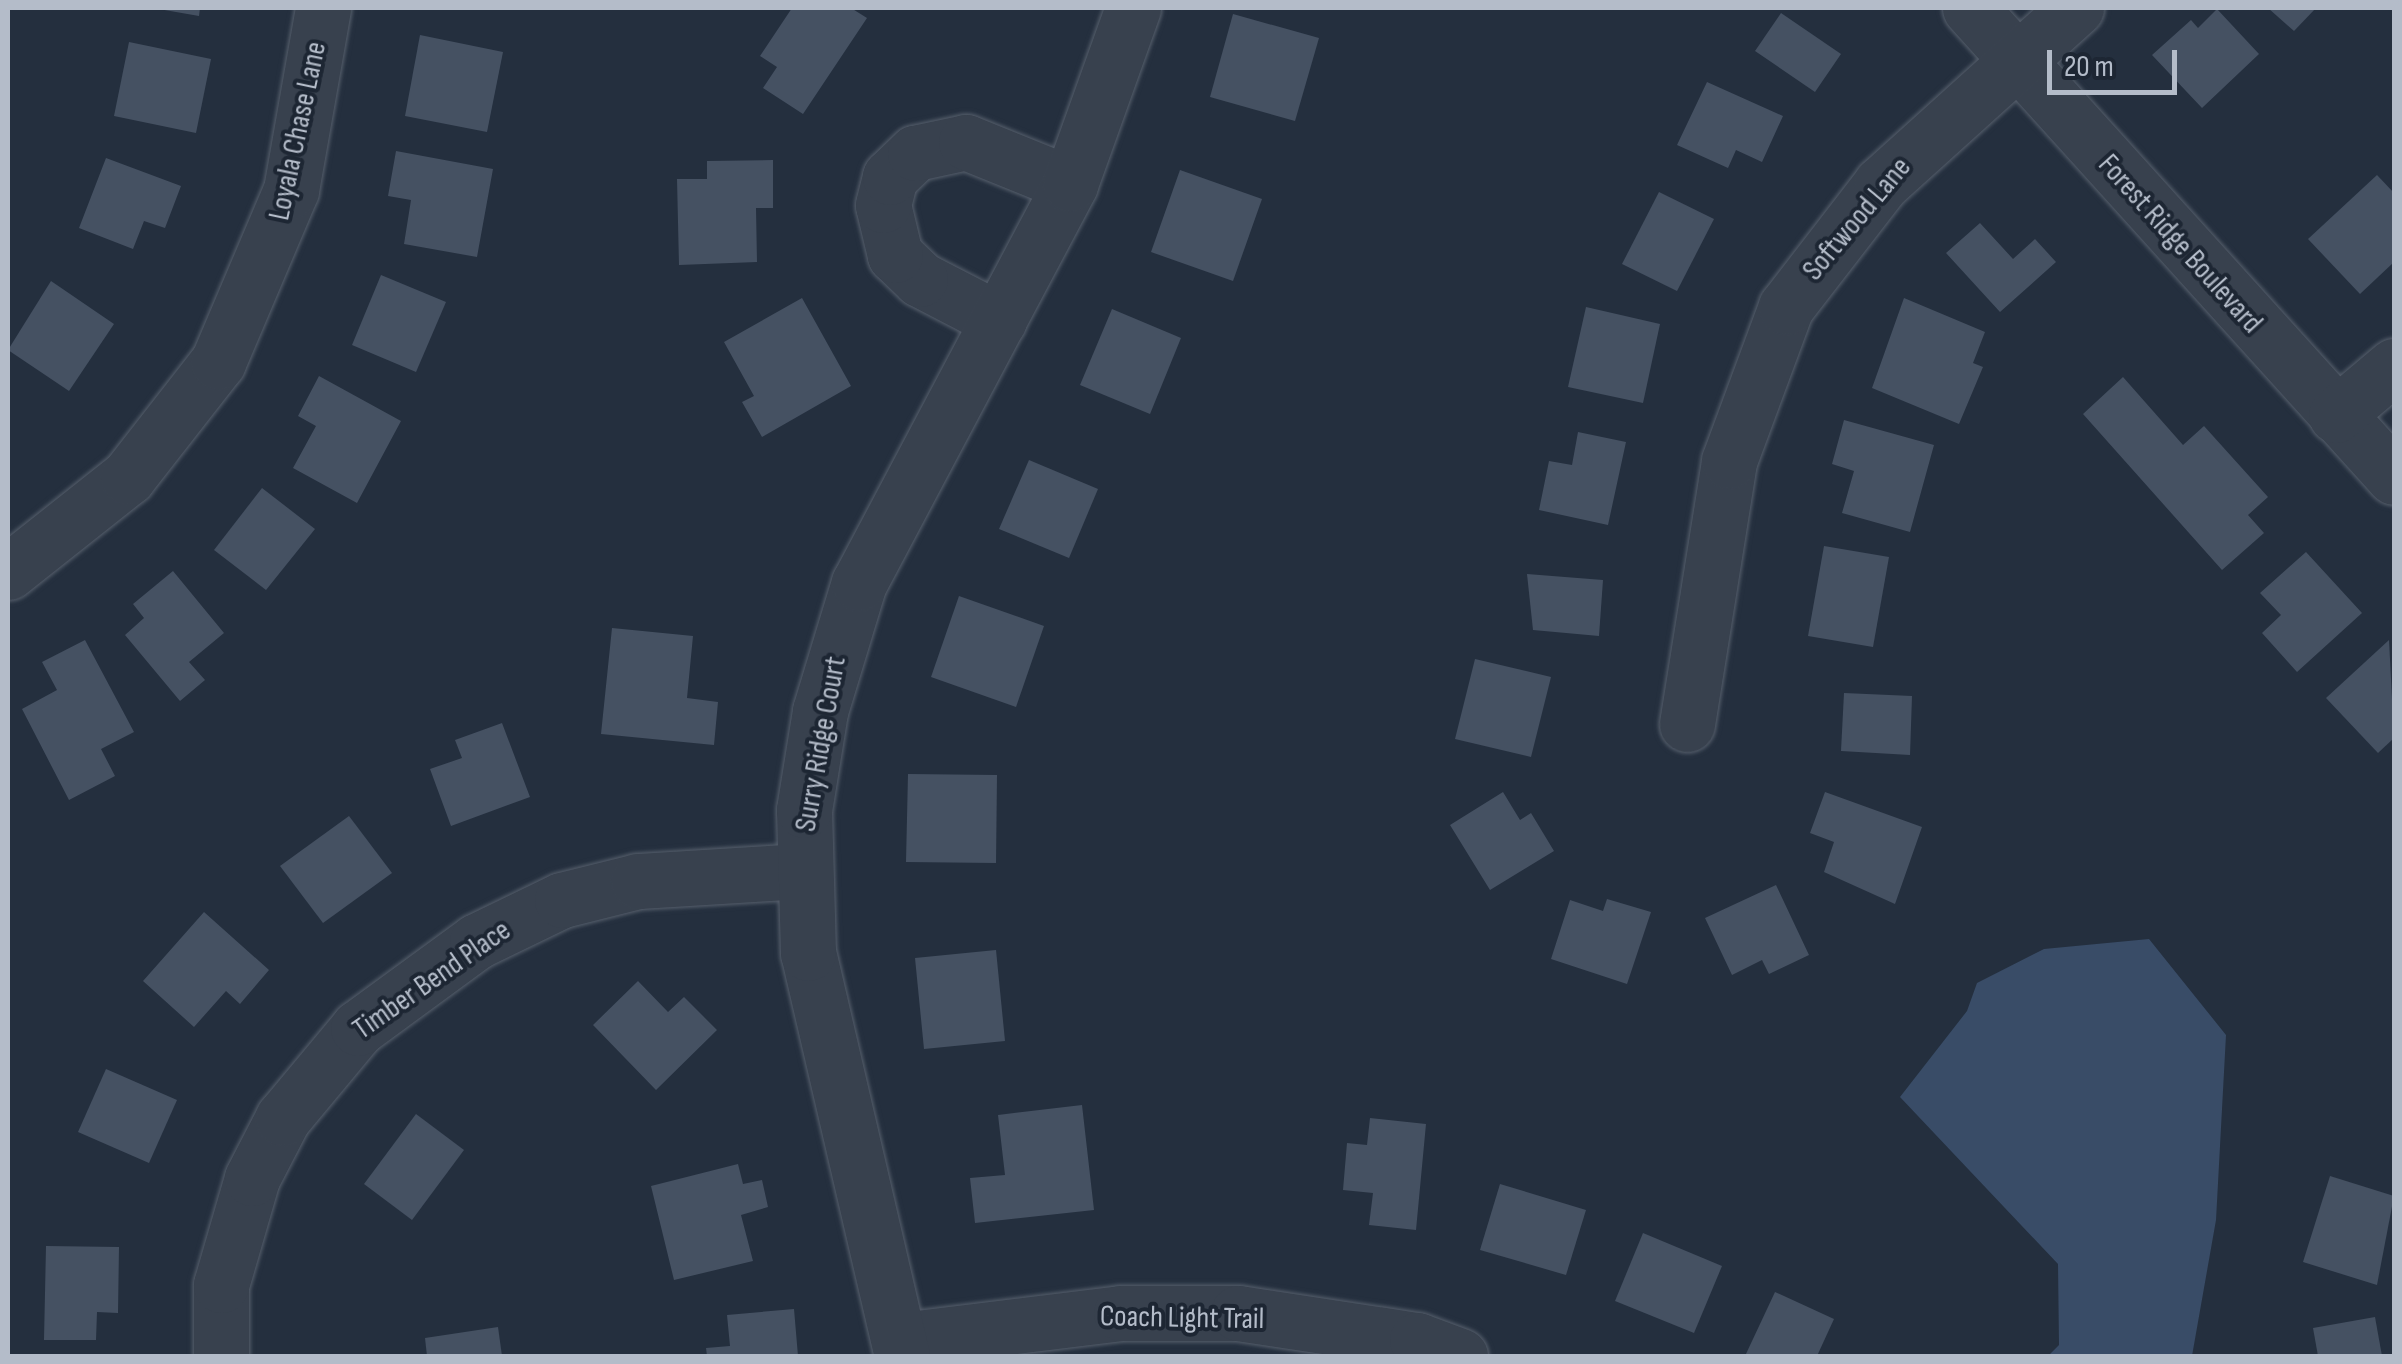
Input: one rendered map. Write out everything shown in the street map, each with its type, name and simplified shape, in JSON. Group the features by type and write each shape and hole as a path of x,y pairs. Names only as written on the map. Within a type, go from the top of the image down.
{"street":[{"name":"Loyala Chase Lane","path":"8,572 128,477 218,362 292,190 323,8"},
{"name":"Surry Ridge Court","path":"902,1348 808,953 803,870 820,711 840,635 1070,184 1133,8"},
{"name":"Forest Ridge Boulevard","path":"1970,8 2394,477"},
{"name":"Softwood Lane","path":"1687,724 1729,461 1786,306 1881,184 2076,8"},
{"path":"998,320 895,255 882,205 890,177 916,153 966,142 1070,184"},
{"path":"2336,415 2394,366"},
{"name":"Timber Bend Place","path":"220,1356 221,1285 252,1178 282,1118 358,1028 477,941 562,900 638,881 803,870"},
{"name":"Coach Light Trail","path":"902,1348 1120,1313 1238,1313 1417,1340 1460,1356"}],"water":[{"path":"2149,939 2226,1035 2216,1220 2192,1356 2048,1356 2059,1345 2058,1264 1900,1097 1967,1011 1977,983 2044,949"}],"building":[{"path":"153,8 200,8 199,16"},
{"path":"792,8 851,8 867,18 803,114 763,88 777,67 760,56"},
{"path":"2268,8 2316,8 2294,31"},
{"path":"2217,9 2259,54 2202,108 2152,55 2191,20 2198,28"},
{"path":"1781,13 1841,54 1815,92 1755,51"},
{"path":"1233,14 1319,38 1295,121 1210,97"},
{"path":"420,35 503,52 487,132 405,116"},
{"path":"129,42 211,59 196,133 114,116"},
{"path":"1707,82 1783,116 1762,162 1736,150 1728,168 1677,145"},
{"path":"396,151 493,169 477,257 404,244 411,200 388,196"},
{"path":"106,158 181,186 165,228 144,221 133,249 79,228"},
{"path":"773,160 773,208 756,208 757,262 679,265 677,179 707,179 707,161"},
{"path":"1180,170 1262,199 1233,281 1151,252"},
{"path":"2377,175 2394,193 2394,262 2360,294 2308,239"},
{"path":"1659,192 1714,219 1677,291 1622,264"},
{"path":"1980,223 2013,259 2035,239 2056,262 2000,312 1946,253"},
{"path":"381,275 446,302 416,372 352,345"},
{"path":"51,281 114,324 69,391 8,350"},
{"path":"802,298 851,386 762,437 742,402 754,396 724,342"},
{"path":"1904,298 1985,332 1973,363 1983,367 1959,424 1872,388"},
{"path":"1586,307 1660,324 1643,403 1568,387"},
{"path":"1112,309 1181,338 1150,414 1080,385"},
{"path":"319,376 401,421 357,503 293,468 316,426 298,416"},
{"path":"2123,377 2183,445 2204,426 2268,497 2248,515 2264,533 2222,570 2083,414"},
{"path":"1844,420 1934,445 1910,532 1842,513 1854,471 1832,464"},
{"path":"1578,432 1626,442 1608,525 1539,510 1549,461 1572,465"},
{"path":"1029,460 1098,489 1069,558 999,529"},
{"path":"262,488 315,529 266,590 214,550"},
{"path":"1824,546 1889,557 1873,647 1808,636"},
{"path":"2306,552 2362,613 2297,672 2262,633 2281,615 2260,593"},
{"path":"173,571 224,633 189,662 205,680 180,701 125,635 144,618 133,604"},
{"path":"1527,574 1603,580 1599,636 1533,630"},
{"path":"959,596 1044,626 1016,707 931,677"},
{"path":"612,628 693,636 687,698 718,702 714,745 601,734"},
{"path":"85,640 134,732 101,749 115,776 69,800 22,709 57,690 42,662"},
{"path":"2389,640 2394,738 2378,753 2326,698"},
{"path":"1475,659 1551,677 1531,757 1455,739"},
{"path":"1844,693 1912,696 1910,755 1841,751"},
{"path":"502,723 530,797 451,826 430,769 462,758 455,740"},
{"path":"908,774 997,775 996,863 906,862"},
{"path":"1503,792 1520,820 1531,813 1554,851 1490,890 1450,825"},
{"path":"1825,792 1922,827 1895,904 1824,872 1834,842 1810,833"},
{"path":"349,816 392,873 323,923 280,866"},
{"path":"1776,885 1809,955 1769,974 1762,960 1732,975 1705,918"},
{"path":"1607,899 1651,912 1627,984 1551,959 1570,900 1603,911"},
{"path":"204,912 269,970 240,1004 226,991 194,1027 143,981"},
{"path":"996,950 1005,1041 924,1049 915,958"},
{"path":"638,981 668,1012 684,997 717,1030 656,1090 593,1025"},
{"path":"106,1069 177,1100 149,1163 78,1132"},
{"path":"1082,1105 1094,1210 975,1223 970,1178 1005,1175 998,1115"},
{"path":"416,1114 464,1150 412,1220 364,1184"},
{"path":"1370,1118 1426,1124 1416,1230 1369,1225 1373,1193 1343,1190 1347,1143 1367,1145"},
{"path":"738,1164 743,1184 762,1180 768,1207 741,1215 753,1261 674,1280 651,1186"},
{"path":"2330,1176 2394,1196 2377,1285 2303,1262"},
{"path":"1500,1184 1586,1210 1566,1275 1480,1250"},
{"path":"1643,1233 1722,1266 1694,1333 1615,1301"},
{"path":"46,1246 119,1247 118,1313 97,1312 96,1340 44,1340"},
{"path":"1775,1292 1834,1319 1817,1356 1745,1356"},
{"path":"794,1309 798,1356 707,1356 706,1348 730,1346 727,1315"},
{"path":"2375,1317 2382,1356 2318,1356 2313,1328"},
{"path":"498,1327 502,1356 427,1356 425,1338"}]}
